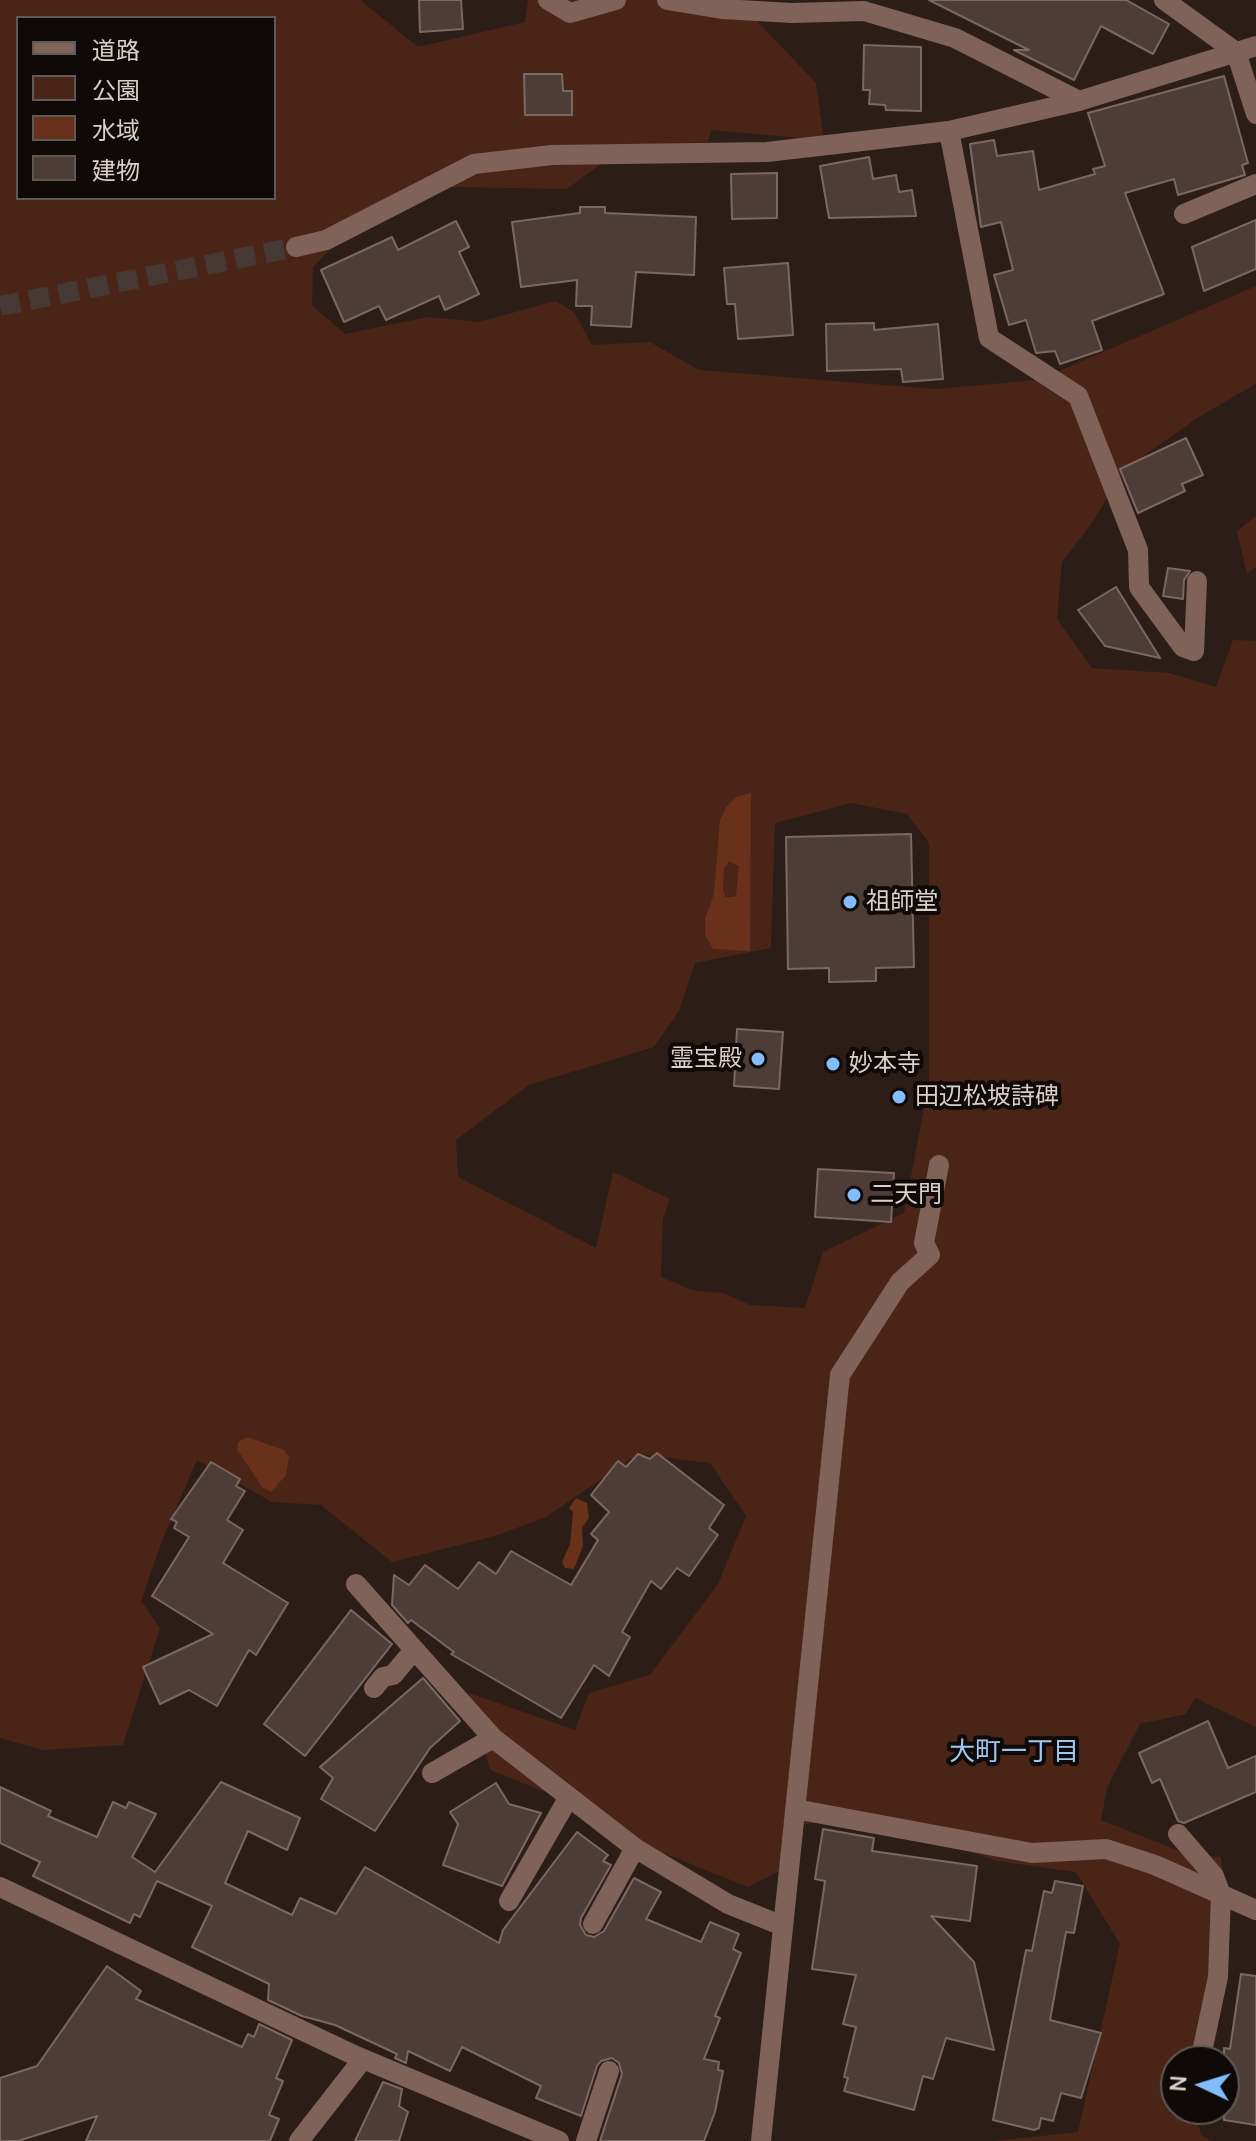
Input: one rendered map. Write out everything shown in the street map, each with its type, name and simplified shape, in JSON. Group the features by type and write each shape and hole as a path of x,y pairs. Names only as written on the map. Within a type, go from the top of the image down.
{"street":[{"path":"548,0 570,13 616,0"},
{"path":"667,0 722,9 792,6 864,11 955,38 1079,101"},
{"path":"1164,0 1246,49"},
{"path":"296,247 326,240 474,164 552,155 767,152 949,131 1079,101 1246,49"},
{"path":"1246,49 1256,114"},
{"path":"949,131 989,338 1078,396 1138,550 1139,587 1183,647 1194,651 1197,581"},
{"path":"1184,214 1256,184"},
{"path":"761,2141 840,1375 900,1282 930,1255 924,1243 939,1165"},
{"path":"356,1584 493,1738 635,1848 728,1904 783,1926"},
{"path":"374,1688 383,1677 393,1675 414,1650"},
{"path":"432,1773 493,1738"},
{"path":"509,1901 569,1797"},
{"path":"795,1809 1032,1853 1106,1849 1155,1865 1256,1910"},
{"path":"1178,1834 1214,1876 1221,1895 1218,1977 1203,2045"},
{"path":"593,1924 635,1848"},
{"path":"0,1887 512,2133 559,2141"},
{"path":"299,2141 363,2059"},
{"path":"586,2141 609,2071"}],"green space":[{"path":"0,0 360,0 418,47 525,22 528,0 737,0 816,83 824,140 711,130 708,142 625,146 567,189 448,187 341,238 313,267 312,305 345,334 428,317 479,322 555,301 574,312 592,345 650,342 699,370 934,389 1038,380 1256,286 1256,384 1202,415 1125,469 1092,523 1062,562 1057,619 1092,668 1169,673 1216,687 1233,640 1256,641 1256,1727 1195,1698 1186,1714 1140,1724 1107,1788 1101,1820 1187,1854 1221,1857 1230,1923 1195,2045 1160,2045 1160,2125 1199,2125 1201,2135 1212,2141 995,2141 1078,2132 1120,1944 1076,1872 997,1861 925,1836 843,1816 797,1826 788,1867 748,1887 641,1844 609,1817 490,1770 469,1693 575,1730 589,1693 650,1675 718,1584 746,1516 710,1463 638,1454 546,1517 495,1536 392,1562 321,1505 272,1502 197,1460 162,1541 141,1601 160,1628 123,1745 43,1750 0,1738","holes":["851,803 907,814 929,843 929,1082 904,1213 823,1252 805,1308 750,1305 724,1293 695,1291 661,1277 663,1219 670,1199 613,1172 596,1248 458,1177 456,1140 529,1085 654,1047 679,1011 695,963 771,948 775,823"]},
{"path":"1256,516 1256,567 1247,574 1237,531"}],"water":[{"path":"751,793 750,951 713,949 705,934 705,919 714,894 720,820 726,807 737,797","holes":["729,861 739,866 736,896 726,897 723,891 724,868"]},
{"path":"247,1437 284,1450 289,1457 286,1475 271,1492 262,1487 237,1449 238,1442"},
{"path":"576,1498 587,1503 589,1518 582,1528 583,1546 574,1569 565,1568 562,1562 570,1544 573,1512 569,1508"}],"building":[{"path":"419,0 461,0 463,29 420,32"},
{"path":"929,0 1126,0 1169,24 1153,54 1101,26 1074,80 1014,50 1029,50"},
{"path":"864,45 921,47 921,111 886,110 885,105 869,104 870,90 863,90"},
{"path":"524,74 562,74 563,91 572,91 572,115 525,115"},
{"path":"1224,76 1248,163 1242,165 1245,175 1178,195 1174,179 1125,193 1164,294 1092,321 1102,350 1060,364 1055,351 1036,353 1026,320 1009,325 994,275 1013,270 1001,222 981,227 970,144 994,140 997,156 1033,151 1039,190 1095,174 1093,169 1105,166 1088,113"},
{"path":"869,157 873,179 896,175 899,192 912,190 916,216 829,218 820,166"},
{"path":"777,173 777,218 732,219 731,174"},
{"path":"580,207 605,207 605,213 696,217 694,275 636,272 631,327 591,325 592,306 576,306 577,280 521,287 512,222 580,213"},
{"path":"1256,220 1256,269 1204,291 1192,247"},
{"path":"456,221 469,247 459,252 479,294 445,310 439,296 386,320 379,306 344,322 321,270 392,237 398,250"},
{"path":"788,263 793,335 738,339 735,304 727,304 724,268"},
{"path":"874,323 874,330 938,324 943,379 903,382 901,369 827,371 826,324"},
{"path":"1186,438 1203,475 1182,484 1185,491 1138,513 1120,469"},
{"path":"1168,568 1190,571 1184,580 1183,599 1163,596"},
{"path":"1116,587 1160,658 1105,646 1078,610"},
{"name":"祖師堂","path":"911,834 914,967 876,968 876,981 829,982 829,968 788,969 786,837"},
{"name":"霊宝殿","path":"737,1029 783,1032 779,1089 734,1086"},
{"name":"二天門","path":"818,1169 894,1173 891,1222 815,1217"},
{"path":"657,1453 724,1505 709,1528 718,1535 689,1576 677,1568 661,1589 651,1581 622,1632 630,1637 609,1676 594,1665 561,1718 451,1654 454,1652 411,1620 408,1623 392,1605 394,1575 409,1585 425,1565 458,1589 479,1562 496,1574 511,1551 571,1585 598,1540 591,1534 609,1512 591,1495 618,1461 626,1467 638,1454 650,1459"},
{"path":"211,1462 240,1479 236,1486 245,1491 227,1520 243,1530 223,1563 288,1603 256,1655 249,1650 217,1706 189,1690 160,1704 143,1667 213,1634 152,1596 189,1537 174,1528 177,1522 171,1519"},
{"path":"351,1610 392,1644 305,1756 264,1724"},
{"path":"423,1678 460,1721 430,1748 375,1831 321,1799 333,1778 320,1767"},
{"path":"1208,1721 1228,1768 1256,1756 1256,1792 1184,1823 1178,1821 1160,1779 1152,1783 1139,1753"},
{"path":"221,1782 300,1818 287,1850 248,1831 225,1883 292,1915 300,1898 336,1914 365,1867 499,1943 503,1930 577,1832 608,1855 603,1861 611,1865 581,1918 580,1925 586,1935 594,1937 604,1931 634,1878 661,1892 646,1919 701,1942 710,1922 739,1934 733,1949 741,1953 715,2016 720,2018 704,2059 719,2062 718,2070 723,2071 715,2112 704,2141 600,2141 622,2074 619,2063 612,2058 601,2061 597,2066 581,2116 536,2098 541,2086 462,2047 450,2071 408,2051 406,2063 395,2058 397,2054 335,2025 302,2016 268,2000 269,1984 192,1947 212,1906 157,1881 140,1917 134,1914 130,1923 33,1876 40,1862 0,1843 0,1787 51,1811 48,1816 97,1837 113,1802 126,1808 129,1802 156,1814 132,1857 155,1872"},
{"path":"496,1783 509,1804 541,1813 502,1886 443,1865 458,1824 450,1812"},
{"path":"823,1829 874,1838 872,1851 977,1866 970,1921 931,1916 974,1962 994,2050 946,2038 933,2079 923,2076 914,2110 844,2091 848,2078 844,2077 856,2027 843,2024 856,1975 812,1969 825,1881 815,1879"},
{"path":"1055,1881 1083,1886 1074,1933 1066,1932 1050,2020 1101,2033 1081,2098 1061,2093 1053,2121 1041,2118 1039,2128 1034,2130 993,2120 1026,1950 1032,1951 1044,1891 1052,1893"},
{"path":"107,1966 141,1991 136,1999 242,2047 248,2034 254,2037 259,2024 292,2040 276,2078 283,2081 269,2115 279,2119 270,2141 86,2141 97,2116 18,2141 0,2141 0,2078 37,2066"},
{"path":"1241,1974 1256,1976 1256,2125 1240,2122 1240,2045 1231,2045"},
{"path":"383,2082 402,2089 399,2106 408,2112 399,2141 355,2141"}],"tunnel":[{"path":"0,306 296,247"}],"place":[{"name":"祖師堂","path":"850,902"},
{"name":"霊宝殿","path":"758,1059"},
{"name":"妙本寺","path":"833,1064"},
{"name":"田辺松坡詩碑","path":"899,1097"},
{"name":"二天門","path":"854,1195"}],"district":[{"name":"大町一丁目","path":"1014,1753"}]}
